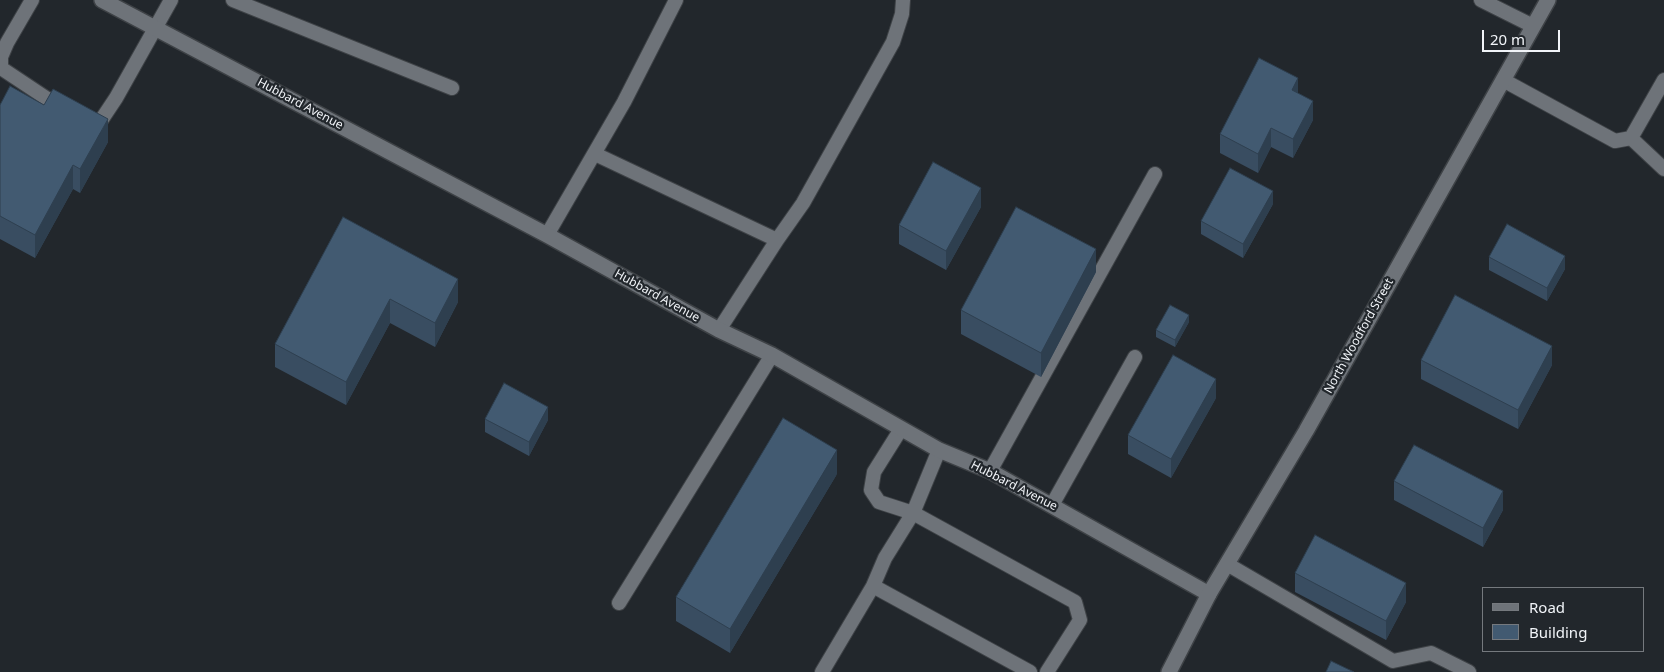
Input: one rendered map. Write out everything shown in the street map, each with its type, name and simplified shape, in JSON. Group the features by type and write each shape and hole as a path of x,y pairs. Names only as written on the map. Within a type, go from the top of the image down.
{"street":[{"name":"Hubbard Avenue","path":"102,0 546,235 719,330 772,355 939,450 990,471 1209,594"},
{"name":"North Woodford Street","path":"1169,672 1209,594 1306,431 1548,0"}],"lane":[{"path":"32,0 7,43 1,57 1,68 46,98 98,125 116,98 171,0"},
{"path":"234,0 452,88"},
{"path":"546,235 624,102 676,0"},
{"path":"719,330 777,240 803,204 893,42 902,14 904,0"},
{"path":"1481,0 1533,26"},
{"path":"1503,80 1615,141 1631,138 1664,80"},
{"path":"1631,138 1664,169"},
{"path":"595,154 777,240"},
{"path":"990,471 1155,174"},
{"path":"619,603 772,355"},
{"path":"1052,505 1135,357"},
{"path":"901,429 874,472 871,490 879,502 913,513 1075,602 1080,620 1047,672"},
{"path":"822,672 873,586 885,558 913,513 939,450"},
{"path":"1227,564 1393,661 1431,653 1469,672"},
{"path":"873,586 1030,672"}],"building":[{"path":"1259,58 1298,78 1292,90 1313,101 1293,139 1271,128 1258,154 1220,134"},
{"path":"10,86 44,105 53,89 108,119 80,169 73,165 35,235 0,216 0,105"},
{"path":"933,162 981,188 946,251 899,225"},
{"path":"1230,168 1273,191 1243,244 1201,221"},
{"path":"1016,207 1096,249 1041,353 961,310"},
{"path":"343,217 458,279 435,323 390,299 346,382 275,344"},
{"path":"1507,224 1565,256 1547,288 1489,257"},
{"path":"1455,295 1552,346 1518,410 1421,360"},
{"path":"1170,305 1189,315 1175,340 1156,330"},
{"path":"1173,355 1216,379 1171,459 1128,435"},
{"path":"504,383 548,407 529,442 485,419"},
{"path":"783,418 837,450 730,629 676,597"},
{"path":"1414,445 1503,491 1483,528 1394,481"},
{"path":"1315,535 1406,583 1386,621 1295,573"},
{"path":"1331,661 1354,672 1326,672"}]}
